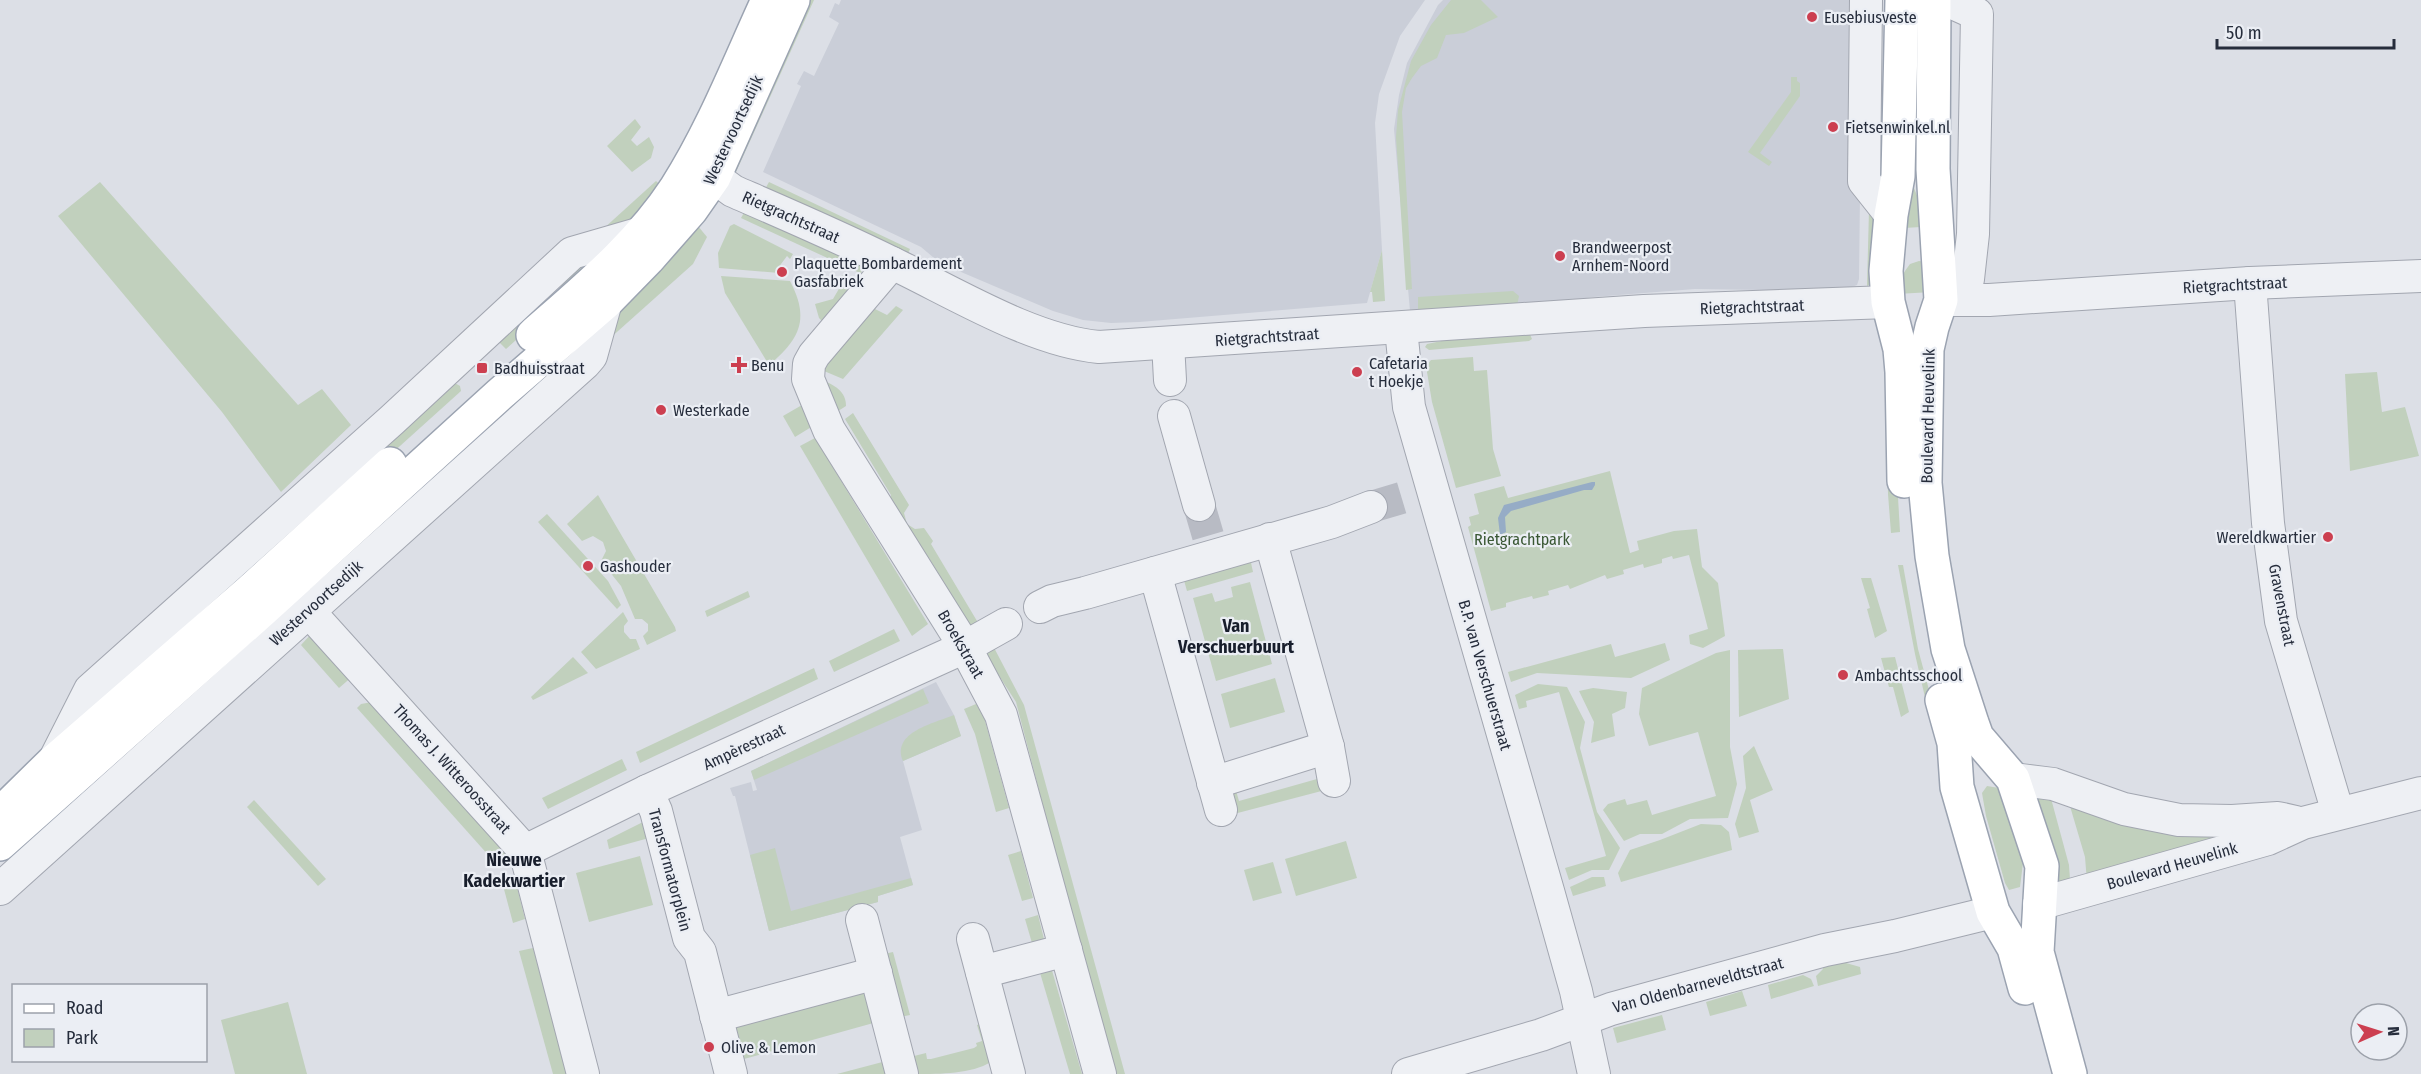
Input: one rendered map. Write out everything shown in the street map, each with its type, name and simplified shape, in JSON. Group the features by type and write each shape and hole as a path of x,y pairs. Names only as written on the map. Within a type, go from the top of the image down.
{"main road":[{"name":"Westervoortsedijk","path":"0,844 288,591 500,394 606,302 684,218 768,0"},
{"name":"Westervoortsedijk","path":"5,800 52,763 288,591 610,267 675,190 706,164 793,0"},
{"name":"Boulevard Heuvelink","path":"1902,0 1898,176 1890,215 1887,253 1890,312 1902,372 1904,488 1911,551 1929,659 1952,729 1957,787 1993,912 2038,904 2042,866 2013,779 1977,737 1946,637 1932,556 1926,483 1928,349 1945,309 1933,169 1934,0"},
{"path":"1887,253 1895,242 1912,237 1932,242 1940,251"},
{"path":"1890,312 1908,328 1924,329 1945,309"},
{"path":"1957,787 1969,767 1987,767 2013,779"},
{"path":"2038,904 2037,952 2070,1074"},
{"path":"1993,912 2014,948 2048,1074"}],"street":[{"path":"1866,0 1864,181 1890,215"},
{"name":"Boulevard Heuvelink","path":"1945,309 1968,279 1973,234 1977,14 1946,0"},
{"name":"Rietgrachtstraat","path":"706,164 733,191 892,262 989,311 1060,341 1099,347 1401,329 1644,311 1890,312"},
{"name":"Westervoortsedijk","path":"52,763 90,690 321,466 572,252 641,233"},
{"name":"Broekstraat","path":"892,262 814,355 809,364 808,379 829,430 965,647 1001,715 1100,1074"},
{"name":"Rietgrachtstraat","path":"1945,309 1989,300 2250,283 2421,276"},
{"name":"Gravenstraat","path":"2250,283 2268,523 2281,621 2338,813"},
{"name":"B.P. van Verschuerstraat","path":"1401,329 1421,492 1548,891 1582,1018 1594,1074"},
{"path":"1168,343 1170,380"},
{"path":"1174,416 1199,505"},
{"path":"1040,607 1052,601 1155,573 1211,547 1270,539 1332,522 1371,507"},
{"path":"1270,539 1328,747 1334,781"},
{"path":"1155,573 1217,796 1328,747"},
{"name":"Westervoortsedijk","path":"0,889 288,591"},
{"name":"Thomas J. Witteroosstraat","path":"288,591 525,851 583,1074"},
{"name":"Ampèrestraat","path":"525,851 646,791 965,647 1006,624"},
{"name":"Boulevard Heuvelink","path":"2013,779 2053,784 2124,809 2179,820 2232,821 2278,818 2303,823"},
{"name":"Transformatorplein","path":"646,791 656,811 689,938 700,952 731,1074"},
{"name":"Boulevard Heuvelink","path":"2038,904 2268,838 2303,823 2421,793"},
{"name":"Van Oldenbarneveldtstraat","path":"1408,1074 1541,1035 1582,1018 1825,950 1993,912"},
{"path":"862,920 902,1074"},
{"path":"973,939 1009,1074"},
{"path":"982,972 1066,951"},
{"path":"716,1016 876,973"}],"shaded area":[{"path":"841,0 1425,0 1400,36 1379,94 1375,123 1382,250 1367,303 1139,322 1111,323 1083,320 1053,311 940,263 921,247 763,172 801,86 797,84 804,71 814,76 839,23 829,17 835,3 839,5"},
{"path":"1443,0 1861,0 1859,279 1857,285 1841,291 1695,289 1593,297 1508,311 1410,311 1394,129 1407,63 1438,5"},
{"path":"936,682 954,715 961,736 903,761 922,830 900,837 913,885 878,896 878,902 769,931 735,796 730,788 751,782 753,791 757,790 751,771"}],"green space":[{"path":"802,0 814,0 736,172 734,167"},
{"path":"1451,0 1481,0 1498,17 1464,33 1446,35 1437,58 1421,66 1406,88 1402,112 1412,289 1406,290 1396,137 1398,110 1411,61 1431,25"},
{"path":"1791,77 1797,77 1800,83 1800,96 1760,153 1772,162 1769,166 1748,152 1791,92"},
{"path":"635,119 641,127 631,140 637,146 649,137 654,147 651,158 632,172 607,146"},
{"path":"656,181 667,191 641,220 602,230"},
{"path":"100,182 298,405 322,389 351,425 281,492 222,412 58,216"},
{"path":"769,182 910,249 907,256 764,191"},
{"path":"1912,183 1918,198 1921,227 1904,228"},
{"path":"746,209 859,262 862,274 741,218"},
{"path":"1869,210 1877,219 1871,284 1867,286"},
{"path":"693,220 707,237 693,264 608,340 619,300"},
{"path":"734,224 793,254 790,259 787,256 778,268 779,273 719,268 718,253 730,226"},
{"path":"617,249 506,349 499,342 561,288 561,276"},
{"path":"1382,250 1385,301 1373,302 1372,292 1370,292"},
{"path":"1919,261 1926,262 1932,292 1897,294 1905,271 1910,264"},
{"path":"845,275 862,283 825,324 819,318 815,304 833,299 840,287 841,276"},
{"path":"721,276 790,281 800,306 799,328 788,346 769,365 725,293"},
{"path":"1513,291 1519,296 1517,306 1418,314 1418,297"},
{"path":"896,306 903,310 843,379 824,371 832,353 875,309 887,315"},
{"path":"1529,332 1532,339 1529,341 1429,350 1425,347 1427,344 1466,336"},
{"path":"1884,353 1895,445 1900,532 1891,533 1888,494"},
{"path":"1473,357 1474,371 1487,370 1493,449 1501,476 1456,488 1432,402 1426,366 1431,360"},
{"path":"2377,372 2382,412 2405,407 2419,456 2350,471 2345,374"},
{"path":"822,380 835,386 844,396 846,406 835,413"},
{"path":"453,382 460,386 461,391 268,565 256,551"},
{"path":"802,405 813,426 795,437 783,416"},
{"path":"853,413 909,505 904,513 907,524 915,529 924,528 933,541 931,544 980,626 977,632 962,623 966,618 929,558 921,556 888,503 891,495 845,419"},
{"path":"815,438 928,624 912,636 800,446"},
{"name":"Rietgrachtpark","path":"1610,471 1630,553 1639,550 1637,541 1674,531 1697,529 1702,567 1718,583 1725,636 1703,648 1690,644 1689,635 1708,629 1689,555 1673,559 1672,556 1662,559 1662,563 1644,568 1643,564 1623,570 1624,574 1607,579 1605,575 1570,589 1568,585 1548,591 1549,595 1533,599 1532,596 1506,603 1506,607 1491,611 1468,527 1471,525 1469,517 1479,514 1474,494 1504,486 1508,498"},
{"path":"598,495 675,627 676,631 647,645 643,636 648,631 648,624 642,619 635,619 621,586 601,561 606,551 603,542 593,536 582,541 567,524"},
{"path":"547,514 608,581 621,605 617,609 538,522"},
{"path":"1250,558 1253,572 1187,591 1183,577"},
{"path":"1898,565 1903,565 1918,649 1936,716 1930,719 1915,654"},
{"path":"1861,578 1871,578 1887,631 1875,638 1867,609 1870,608"},
{"path":"1250,582 1272,664 1216,681 1193,598 1212,593 1215,602 1233,597 1231,587"},
{"path":"748,591 750,597 707,617 705,611"},
{"path":"623,612 628,621 624,626 624,632 630,639 636,639 640,649 596,669 581,652"},
{"path":"894,629 900,641 834,672 829,661"},
{"path":"312,633 354,675 339,688 301,645"},
{"path":"990,640 1024,705 1125,1074 1113,1074 1016,702 992,665 984,662 984,646"},
{"path":"1665,643 1670,660 1631,678 1537,673 1511,682 1508,672 1611,644 1615,657"},
{"path":"1783,649 1789,699 1739,717 1738,650"},
{"path":"1730,650 1730,747 1737,784 1728,818 1690,819 1662,834 1640,834 1624,841 1603,810 1608,804 1625,799 1627,805 1647,800 1652,815 1716,796 1698,732 1649,746 1639,714 1642,688 1716,653"},
{"path":"573,657 588,673 533,700 531,697"},
{"path":"1895,657 1909,712 1901,717 1893,687 1889,687 1881,658"},
{"path":"814,668 818,679 640,763 636,752"},
{"path":"1275,678 1285,712 1230,728 1221,694"},
{"path":"1538,684 1567,687 1585,722 1580,748 1597,812 1620,848 1609,870 1592,870 1569,880 1565,868 1606,856 1559,692 1526,701 1527,707 1519,709 1515,695"},
{"path":"1593,688 1627,692 1625,708 1612,714 1615,736 1591,743 1594,722 1579,691"},
{"path":"923,689 929,703 754,780 751,771"},
{"path":"378,701 517,861 498,866 357,708 361,704"},
{"path":"976,704 984,717 1009,808 996,812 975,734 964,709"},
{"path":"954,715 961,736 903,761 901,751 903,743 909,736 926,725"},
{"path":"1754,746 1773,790 1750,800 1759,832 1739,838 1735,824 1746,788 1743,756"},
{"path":"622,759 627,770 548,809 542,798"},
{"path":"1326,762 1333,788 1230,815 1223,790 1235,787 1239,801 1317,779 1314,766"},
{"path":"1987,786 1999,788 2004,796 2023,863 2020,887 2009,890 1986,816 1982,793"},
{"path":"2049,791 2069,865 2070,880 2050,892 2030,795"},
{"path":"2067,796 2274,825 2087,882 2085,857"},
{"path":"254,800 326,879 318,886 247,807"},
{"path":"645,821 649,838 609,849 607,840"},
{"path":"1701,824 1721,825 1729,832 1732,850 1621,882 1618,873 1630,850"},
{"path":"1346,841 1357,878 1296,896 1285,859"},
{"path":"775,848 791,911 911,878 913,885 878,896 878,902 769,931 750,855"},
{"path":"1021,851 1033,898 1022,901 1008,855"},
{"path":"640,856 653,905 589,922 576,873"},
{"path":"1273,862 1282,893 1253,901 1244,870"},
{"path":"514,875 525,919 513,923 501,878"},
{"path":"1592,877 1604,877 1606,886 1573,896 1570,887"},
{"path":"1038,915 1046,947 1034,950 1025,919"},
{"path":"533,948 567,1074 553,1074 519,951"},
{"path":"893,952 910,1015 900,1017 884,954"},
{"path":"1821,962 1846,963 1860,967 1861,974 1818,986 1816,976 1823,969"},
{"path":"1038,966 1051,967 1082,1074 1070,1074"},
{"path":"1803,975 1811,979 1814,986 1771,999 1768,985"},
{"path":"867,984 877,1022 744,1059 733,1021"},
{"path":"1742,991 1747,1006 1710,1016 1706,1002"},
{"path":"288,1002 307,1074 235,1074 221,1020"},
{"path":"1662,1015 1666,1030 1617,1043 1613,1028"},
{"path":"987,1022 991,1062 965,1071 916,1074 910,1057 926,1053 927,1059 931,1059 974,1048 977,1046 976,1043 982,1041 977,1025"},
{"path":"890,1060 894,1074 837,1074"}],"water":[{"path":"1595,482 1595,485 1592,490 1584,490 1511,511 1505,517 1506,532 1500,535 1498,518 1504,505"}],"tunnel":[{"path":"1371,507 1411,495"},
{"path":"1199,505 1209,539"}],"place":[{"name":"Eusebiusveste","path":"1812,17"},
{"name":"Fietsenwinkel.nl","path":"1833,127"},
{"name":"Brandweerpost Arnhem-Noord","path":"1560,256"},
{"name":"Plaquette Bombardement Gasfabriek","path":"782,272"},
{"name":"Benu","path":"739,365"},
{"name":"Badhuisstraat","path":"482,368"},
{"name":"Cafetaria t Hoekje","path":"1357,372"},
{"name":"Westerkade","path":"661,410"},
{"name":"Wereldkwartier","path":"2328,537"},
{"name":"Gashouder","path":"588,566"},
{"name":"Ambachtsschool","path":"1843,675"},
{"name":"Olive & Lemon","path":"709,1047"}],"district":[{"name":"Van Verschuerbuurt","path":"1236,636"},
{"name":"Nieuwe Kadekwartier","path":"514,870"}]}
